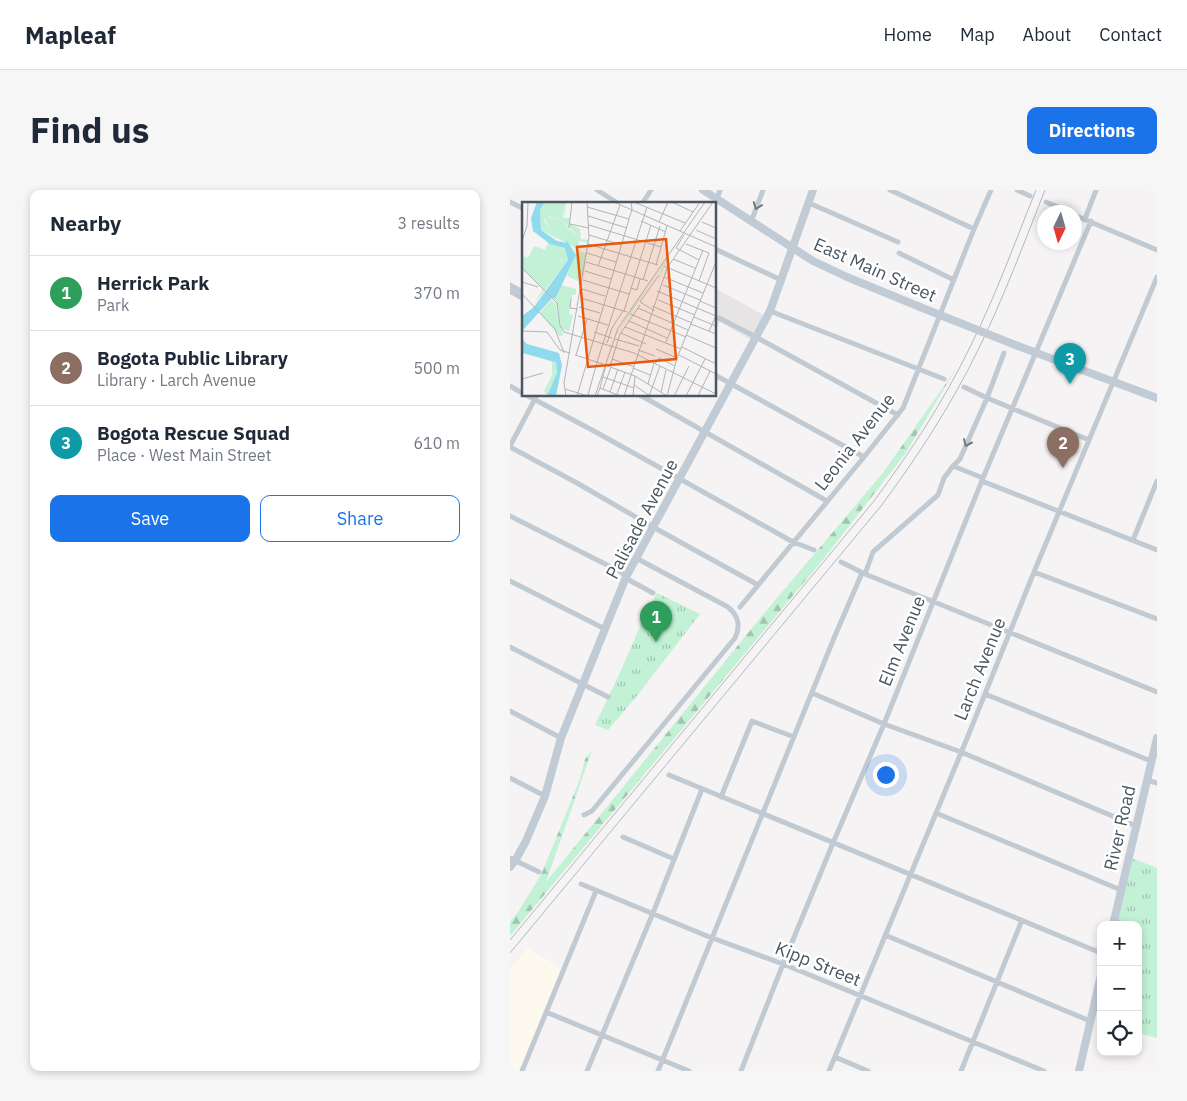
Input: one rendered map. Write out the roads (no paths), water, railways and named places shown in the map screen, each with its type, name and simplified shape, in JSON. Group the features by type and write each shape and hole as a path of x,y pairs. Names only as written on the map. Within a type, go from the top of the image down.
{"main road":[{"name":"East Main Street","path":"703,190 828,269 1018,346 1157,398"},
{"name":"Palisade Avenue","path":"512,862 526,841 545,796 560,738 626,577 770,311 814,190"},
{"name":"River Road","path":"1114,921 1157,738"},
{"path":"1079,1071 1097,992"}],"street":[{"path":"597,190 616,202"},
{"path":"643,202 651,190"},
{"path":"717,199 720,190"},
{"path":"752,222 763,190"},
{"path":"890,190 974,229"},
{"name":"Leonia Avenue","path":"740,607 903,408 991,190"},
{"name":"Elm Avenue","path":"741,1071 783,964 1036,353 1088,220 1096,190"},
{"path":"1020,191 1030,196"},
{"path":"510,202 522,209"},
{"path":"1046,202 1053,205"},
{"path":"809,203 898,242"},
{"path":"1082,217 1157,250"},
{"path":"716,248 781,280"},
{"path":"899,253 954,280"},
{"name":"Larch Avenue","path":"830,1071 1157,277"},
{"path":"510,285 522,292"},
{"path":"510,291 522,298"},
{"path":"770,311 944,378"},
{"path":"719,318 898,415"},
{"path":"658,1071 830,649 874,552 938,495 944,478 960,459 987,398 1004,353"},
{"path":"716,376 864,457"},
{"path":"510,386 522,392"},
{"path":"964,387 1089,440"},
{"path":"642,396 827,501"},
{"path":"758,585 510,447 536,397 793,542 814,550"},
{"path":"953,466 1060,512 1157,550"},
{"path":"1132,540 1157,481"},
{"path":"510,516 621,572 629,580 653,593"},
{"path":"584,815 592,811 735,638 738,630 737,618 728,607 636,558"},
{"path":"841,562 933,602 1157,692"},
{"path":"1034,572 1157,620"},
{"path":"510,581 604,629"},
{"path":"510,647 608,697"},
{"path":"812,693 884,724 961,752 1136,826"},
{"path":"985,694 1152,761"},
{"path":"510,711 560,738"},
{"path":"721,797 752,721 794,737"},
{"path":"669,775 1097,950"},
{"path":"510,778 545,796"},
{"path":"1147,780 1157,783"},
{"path":"587,1071 702,789"},
{"path":"936,813 1121,890"},
{"path":"623,837 674,859"},
{"path":"512,862 539,872"},
{"name":"Kipp Street","path":"581,884 860,995 1044,1071"},
{"path":"522,1071 596,891"},
{"path":"961,1071 1022,920"},
{"path":"885,935 1090,1021"},
{"path":"546,1012 689,1071"},
{"path":"835,1057 868,1071"}],"railway":[{"path":"510,940 874,501 901,463 961,366 997,288 1036,190"},
{"path":"510,953 881,506 908,468 934,429 969,369 1005,290 1045,190"}],"place":[{"name":"Bogota Rescue Squad","path":"1070,384"},
{"name":"Bogota Public Library","path":"1063,468"},
{"name":"Herrick Park","path":"656,642"}]}
